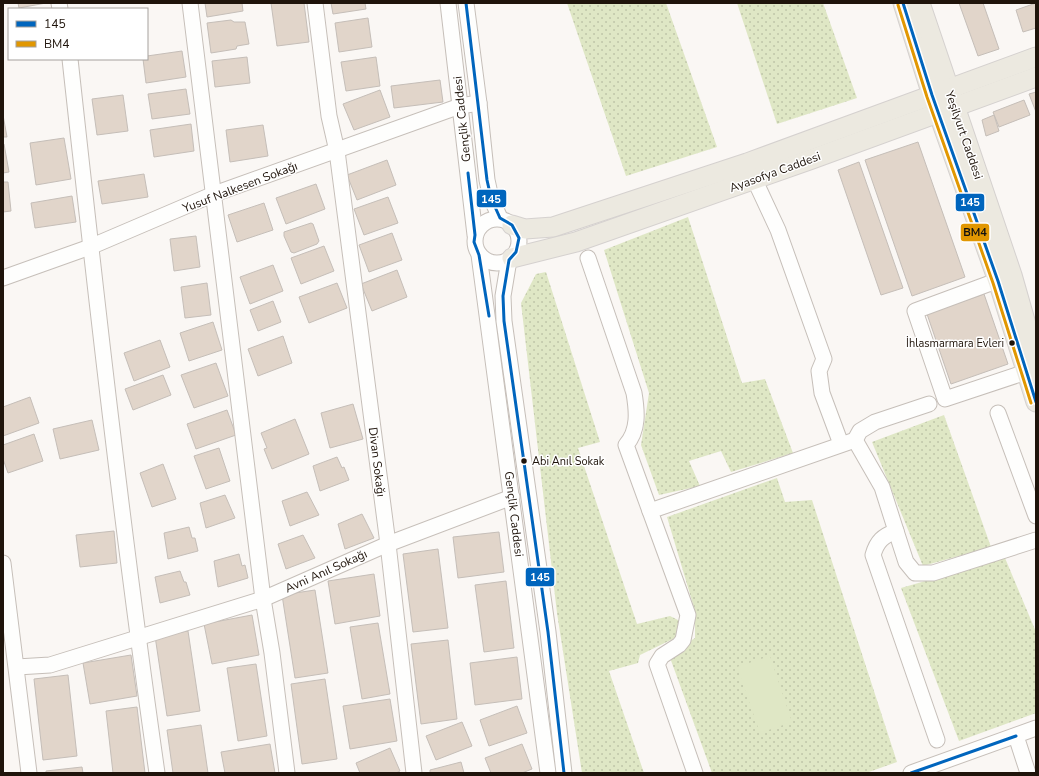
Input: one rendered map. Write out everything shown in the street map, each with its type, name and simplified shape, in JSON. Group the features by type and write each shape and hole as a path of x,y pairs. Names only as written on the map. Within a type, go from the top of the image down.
{"main road":[{"name":"Yeşilyurt Caddesi","path":"903,3 940,92 1005,278 1031,365 1036,402"},
{"name":"Yeşilyurt Caddesi","path":"920,3 940,92"},
{"name":"Ayasofya Caddesi","path":"510,259 576,242 750,172 940,92 1036,57"},
{"name":"Ayasofya Caddesi","path":"506,222 525,229 553,227 750,172 946,110 1036,77"}],"street":[{"path":"190,3 263,598 272,653 287,773"},
{"name":"Divan Sokağı","path":"315,3 329,116 337,151 388,544 414,773"},
{"name":"Gençlik Caddesi","path":"448,3 475,235"},
{"name":"Gençlik Caddesi","path":"466,3 487,180 491,198 506,222"},
{"path":"70,60 90,247 137,637 157,773"},
{"name":"Yusuf Nalkesen Sokağı","path":"3,278 90,247 214,194 460,106 479,103"},
{"path":"750,172 778,230 824,359 819,371 822,393 848,442 882,487 906,562 915,573 933,573 1036,540"},
{"path":"484,222 506,222 517,231 519,245 510,259 499,263 492,263 479,255 474,242 475,235 484,222"},
{"name":"Gençlik Caddesi","path":"479,255 548,773"},
{"path":"588,258 634,393 637,409 634,436 626,444 688,615 683,640 679,645 662,656 657,664 695,773"},
{"name":"Gençlik Caddesi","path":"510,259 503,296 504,321 548,632 564,773"},
{"path":"1005,278 915,311 945,399 1031,365"},
{"path":"650,511 848,442 860,431 876,422 929,404"},
{"path":"998,413 1036,516"},
{"name":"Avni Anıl Sokağı","path":"17,668 50,665 263,598 388,544 512,497"},
{"path":"896,531 884,536 876,545 872,555 937,740"},
{"path":"3,563 29,773"},
{"path":"911,773 1036,728"},
{"path":"1016,736 1028,773"}],"green space":[{"path":"567,3 666,3 717,147 626,176"},
{"path":"737,3 823,3 857,98 777,124"},
{"path":"688,217 742,383 765,379 793,453 731,472 721,451 689,461 700,486 659,495 641,445 649,393 604,250"},
{"path":"546,272 600,442 578,448 637,624 670,616 682,622 677,637 640,655 638,663 609,671 644,773 582,773 557,613 521,303 536,274"},
{"path":"944,415 991,547 923,566 872,442"},
{"path":"777,478 785,502 812,500 897,762 866,773 712,773 669,655 695,638 695,611 667,517"},
{"path":"1005,558 1036,632 1036,713 959,741 901,588"},
{"path":"770,656 792,722 760,733 737,667"}],"building":[{"path":"18,3 46,3 19,8"},
{"path":"205,3 242,3 243,11 207,17"},
{"path":"271,3 304,3 309,42 277,46"},
{"path":"331,3 365,3 366,9 333,14"},
{"path":"959,3 983,3 999,49 978,56"},
{"path":"1036,3 1036,28 1023,32 1016,10"},
{"path":"368,18 372,47 339,52 335,23"},
{"path":"231,20 234,22 245,22 249,44 237,46 236,49 211,53 207,23"},
{"path":"182,51 186,77 146,83 143,60 148,60 148,56"},
{"path":"247,57 250,83 215,87 212,61"},
{"path":"376,57 380,86 346,91 341,62"},
{"path":"440,80 443,102 394,108 391,86"},
{"path":"186,89 190,114 152,119 148,94"},
{"path":"380,90 390,117 354,130 343,104"},
{"path":"1036,92 1036,112 1029,94"},
{"path":"123,95 128,131 97,135 92,99"},
{"path":"1024,100 1030,115 999,127 993,112"},
{"path":"3,115 7,137 3,137"},
{"path":"994,115 999,131 986,136 982,120"},
{"path":"191,124 194,151 154,157 150,130"},
{"path":"263,125 268,156 230,162 226,130"},
{"path":"64,138 71,179 36,185 30,143"},
{"path":"918,142 965,277 912,296 865,160"},
{"path":"4,144 9,172 3,173 3,145"},
{"path":"387,160 396,185 357,200 347,175"},
{"path":"859,162 903,288 881,295 838,170"},
{"path":"144,174 148,197 102,204 98,181"},
{"path":"3,182 8,182 11,211 3,212"},
{"path":"316,184 325,209 286,224 276,198"},
{"path":"72,196 76,222 35,228 31,203"},
{"path":"388,197 398,223 364,235 354,209"},
{"path":"264,203 273,230 237,242 228,215"},
{"path":"311,223 313,224 319,241 317,244 294,253 291,252 284,236 284,232"},
{"path":"392,233 402,260 369,272 359,245"},
{"path":"196,236 200,267 174,271 170,239"},
{"path":"324,246 334,271 301,284 291,258"},
{"path":"273,265 283,291 250,304 240,277"},
{"path":"397,270 407,297 372,311 361,284"},
{"path":"207,283 211,315 185,318 181,287"},
{"path":"337,283 347,308 309,323 299,297"},
{"path":"984,294 1008,364 951,384 927,314"},
{"path":"273,301 281,322 258,331 250,310"},
{"path":"213,322 222,350 189,361 180,333"},
{"path":"283,336 292,363 258,376 248,349"},
{"path":"160,340 170,367 134,381 124,353"},
{"path":"216,363 228,396 194,408 181,375"},
{"path":"163,375 171,395 133,410 125,389"},
{"path":"30,397 39,423 3,436 3,407"},
{"path":"353,404 363,439 330,448 321,413"},
{"path":"227,410 236,435 196,449 187,424"},
{"path":"295,419 309,454 272,469 264,449 267,448 261,433"},
{"path":"92,420 99,450 60,459 53,429"},
{"path":"34,434 43,461 8,473 3,459 3,445"},
{"path":"219,448 230,481 206,489 194,456"},
{"path":"337,457 342,468 344,467 349,480 320,491 313,466"},
{"path":"163,464 176,499 152,507 140,473"},
{"path":"307,492 319,515 290,526 282,501"},
{"path":"225,495 235,518 206,528 200,503"},
{"path":"362,514 374,538 345,549 338,524"},
{"path":"189,527 192,538 195,538 198,551 168,559 164,533"},
{"path":"114,531 117,563 80,567 76,535"},
{"path":"499,532 504,572 458,578 453,537"},
{"path":"303,535 315,558 286,569 278,544"},
{"path":"438,549 448,628 413,632 403,554"},
{"path":"239,554 242,566 245,565 248,578 218,587 214,561"},
{"path":"180,571 184,582 186,582 190,595 160,603 155,577"},
{"path":"374,574 380,616 335,624 328,581"},
{"path":"506,581 514,648 484,652 475,585"},
{"path":"315,590 328,673 295,678 282,595"},
{"path":"252,615 259,655 212,664 204,624"},
{"path":"378,623 390,694 362,699 350,627"},
{"path":"188,631 200,711 167,716 155,636"},
{"path":"448,640 457,719 421,724 411,644"},
{"path":"131,655 137,696 90,704 83,663"},
{"path":"517,657 522,699 475,705 470,663"},
{"path":"256,664 267,736 238,741 227,668"},
{"path":"68,675 77,756 43,760 34,679"},
{"path":"325,679 337,759 302,764 291,684"},
{"path":"390,699 397,741 350,749 343,706"},
{"path":"517,706 527,733 489,746 480,720"},
{"path":"137,707 145,773 113,773 106,711"},
{"path":"462,722 472,746 436,760 426,736"},
{"path":"201,725 208,773 173,773 167,730"},
{"path":"270,744 275,773 225,773 221,752"},
{"path":"522,744 532,769 522,773 491,773 485,758"},
{"path":"390,748 400,771 396,773 360,773 356,763"},
{"path":"461,762 464,773 430,773 430,770"},
{"path":"82,767 83,773 46,773 46,771"}],"transit line":[{"name":"145","path":"466,3 487,180 491,198 500,218 512,225 519,238 516,252 509,260 503,296 504,321 548,632 564,773"},
{"name":"145","path":"903,3 932,95 998,281 1036,402"},
{"name":"BM4","path":"898,5 927,97 993,283 1031,403"},
{"name":"145","path":"468,173 475,235 474,242 479,255 489,316"},
{"name":"145","path":"911,773 1016,736"}],"place":[{"name":"İhlasmarmara Evleri","path":"1012,343"},
{"name":"Abi Anıl Sokak","path":"524,461"}]}
